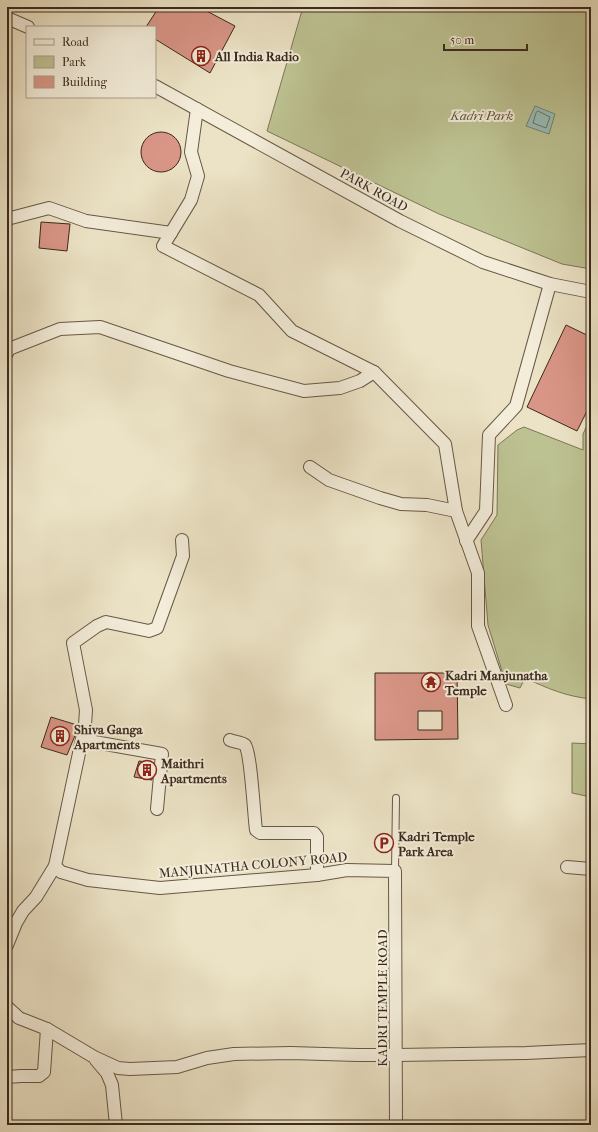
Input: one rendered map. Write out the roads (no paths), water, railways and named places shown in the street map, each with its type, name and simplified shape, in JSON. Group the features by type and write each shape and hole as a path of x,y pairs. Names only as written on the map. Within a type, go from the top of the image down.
{"street":[{"path":"7,18 26,26"},
{"name":"PARK ROAD","path":"156,87 400,221 483,262 550,284 591,292"},
{"path":"197,109 191,152 198,176 191,200 163,246 259,295 292,332 374,372 445,444 456,511 478,573 478,626 506,705"},
{"path":"7,219 49,208 86,221 171,233"},
{"path":"466,541 486,511 489,435 516,406 550,284"},
{"path":"7,353 9,349 60,328 100,327 229,371 304,391 340,388 360,381 374,372"},
{"path":"310,467 329,480 380,498 401,504 427,505 456,511"},
{"path":"7,945 16,923 23,911 36,897 55,866 83,740 86,710 73,643 97,626 106,622 148,631 157,628 184,556 182,540"},
{"path":"83,740 162,754 157,809"},
{"path":"230,740 245,745 250,768 256,830 260,832 314,833 317,837 317,875"},
{"name":"MANJUNATHA COLONY ROAD","path":"55,866 61,872 88,880 160,888 317,875 347,870 396,872"},
{"path":"567,867 591,869"},
{"name":"KADRI TEMPLE ROAD","path":"396,872 396,1125"},
{"path":"7,1007 19,1018 47,1030 94,1057 118,1068 130,1069 177,1068 207,1058 234,1054 291,1053 396,1055 526,1053 591,1050"},
{"path":"7,1078 39,1076 44,1072 47,1030"},
{"path":"94,1057 107,1073 112,1085 116,1125"}],"lane":[{"path":"396,798 396,872"}],"water":[{"path":"535,106 555,114 549,134 526,126"}],"place":[{"name":"All India Radio","path":"201,56"},
{"name":"Kadri Manjunatha Temple","path":"431,682"},
{"name":"Shiva Ganga Apartments","path":"60,736"},
{"name":"Maithri Apartments","path":"147,770"},
{"name":"Kadri Temple Park Area","path":"384,843"}],"park label":[{"name":"Kadri Park","path":"482,115"}]}
